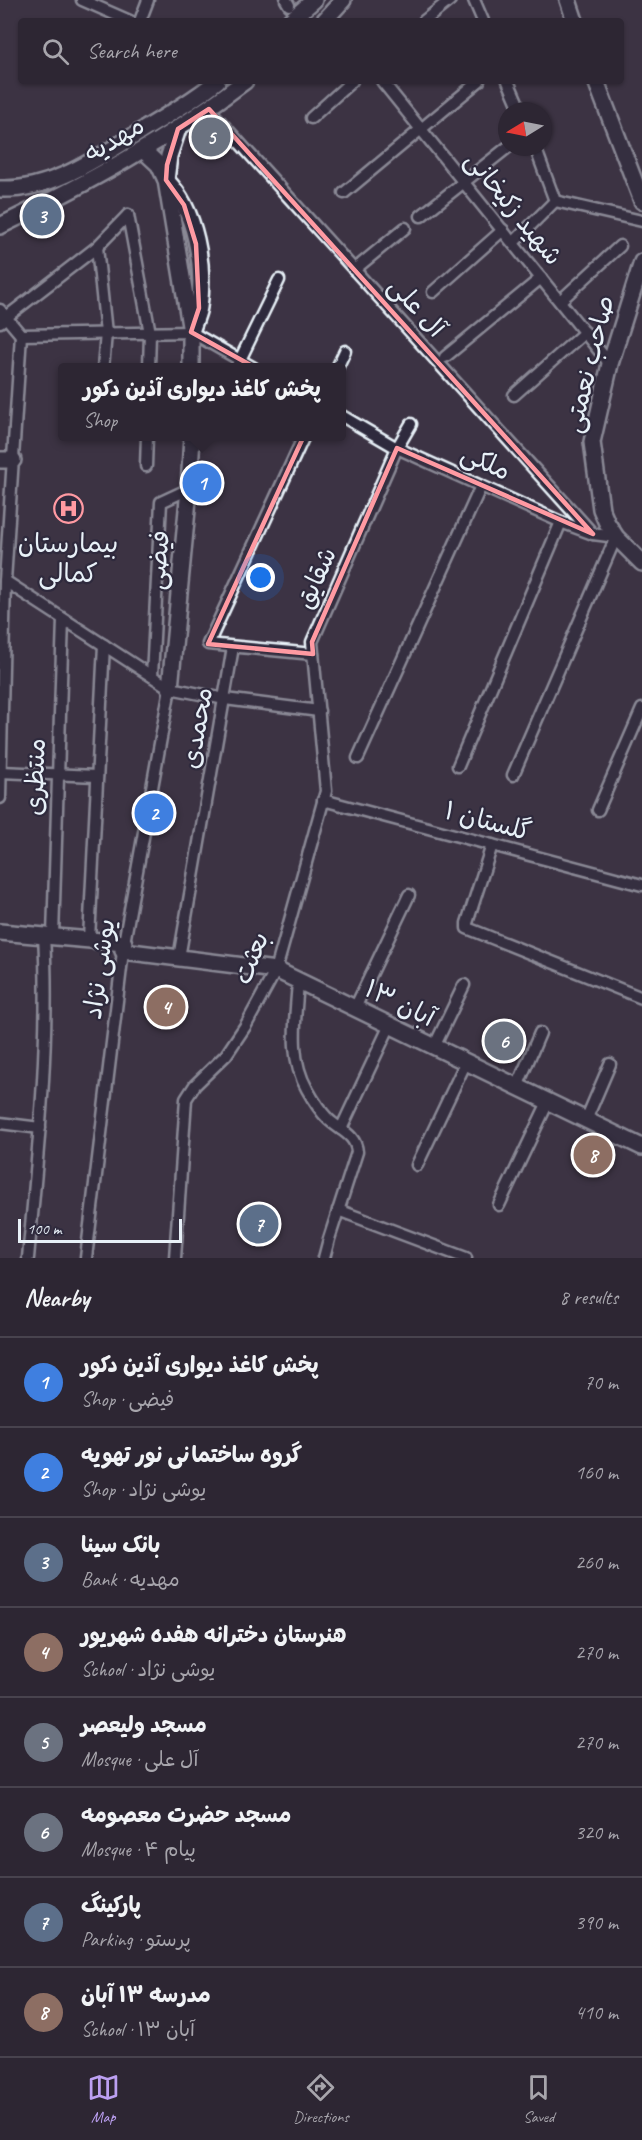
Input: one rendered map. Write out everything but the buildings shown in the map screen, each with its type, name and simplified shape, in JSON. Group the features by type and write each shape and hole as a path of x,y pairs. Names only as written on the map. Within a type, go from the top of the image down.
{"street":[{"path":"82,0 123,18"},
{"path":"142,18 148,0"},
{"path":"293,18 314,0"},
{"path":"330,18 343,0"},
{"path":"428,18 450,0"},
{"path":"474,0 482,18"},
{"path":"568,0 574,18"},
{"name":"مهدیه","path":"0,189 34,186 90,162 198,97 213,84"},
{"name":"مهدیه","path":"0,226 86,184 144,151 209,109 241,84"},
{"path":"310,118 349,84"},
{"name":"شهید زکیخانی","path":"384,84 610,363"},
{"path":"344,193 476,84"},
{"path":"509,84 516,102"},
{"path":"597,84 642,201"},
{"name":"آل علی","path":"209,109 593,534"},
{"path":"166,180 171,146 178,129"},
{"path":"144,151 159,165 166,180 176,189 184,205 196,244 200,285 199,309 191,332 191,363"},
{"path":"421,216 498,155"},
{"path":"538,156 555,201"},
{"path":"555,201 642,221"},
{"path":"513,243 555,201"},
{"path":"149,363 150,333 128,215 97,247 2,316 21,335 106,333 150,333 191,332 238,363"},
{"path":"354,270 405,228"},
{"path":"433,292 503,231"},
{"path":"560,301 620,246"},
{"path":"97,247 106,333 103,363"},
{"name":"صاحب نعمتی","path":"619,541 601,509 592,442 610,363 642,262"},
{"path":"445,357 541,278"},
{"path":"239,363 279,280"},
{"path":"514,395 585,332"},
{"path":"0,798 6,460 21,335"},
{"path":"339,363 345,351"},
{"name":"ملکی","path":"346,418 397,448 561,522 619,541"},
{"name":"شقایق","path":"313,654 312,642 397,448 411,424"},
{"path":"146,466 147,441"},
{"name":"فیضی","path":"170,688 192,441"},
{"path":"302,441 208,644 313,654"},
{"path":"358,758 481,486"},
{"path":"152,676 162,502 189,489"},
{"path":"458,766 561,522"},
{"path":"513,775 619,541 642,563"},
{"path":"5,581 170,688 225,699 318,711"},
{"name":"منتظری","path":"28,1258 40,1128 58,775 63,619"},
{"path":"89,939 104,645"},
{"name":"محمدی","path":"179,958 233,647"},
{"name":"بعثت","path":"176,1258 188,1094 226,1055 246,1026 276,970 326,791 313,654"},
{"name":"یوشی نژاد","path":"86,1258 124,947 170,688"},
{"path":"598,810 642,709"},
{"path":"0,772 97,776"},
{"name":"گلستان ۱","path":"323,800 642,885"},
{"path":"492,845 467,928 642,998"},
{"path":"355,1008 409,895"},
{"name":"۱۳ آبان","path":"0,932 89,939 179,958 276,970 642,1147"},
{"path":"298,981 295,1061 310,1093 328,1118 354,1140 357,1152 324,1258"},
{"path":"434,1047 464,985"},
{"path":"341,1129 390,1025"},
{"path":"517,1087 540,1033"},
{"path":"417,1166 466,1062"},
{"path":"586,1120 610,1064"},
{"path":"499,1205 548,1102"},
{"path":"0,1124 40,1128"},
{"path":"338,1210 466,1258"}],"highlighted area":[{"path":"209,109 593,534 397,448 312,642 313,654 208,644 319,403 191,332 199,308 196,244 184,205 166,180 167,165 178,129"}],"place":[{"name":"مسجد ولیعصر","path":"211,137"},
{"name":"بانک سینا","path":"42,216"},
{"name":"پخش کاغذ دیواری آذین دکور","path":"202,483"},
{"name":"بیمارستان کمالی","path":"68,509"},
{"name":"گروه‌ ساختمانی نور تهویه","path":"154,813"},
{"name":"هنرستان دخترانه هفده شهریور","path":"166,1007"},
{"name":"مسجد حضرت معصومه","path":"504,1041"},
{"name":"مدرسه ۱۳ آبان","path":"593,1155"},
{"name":"پارکینگ","path":"259,1224"}]}
